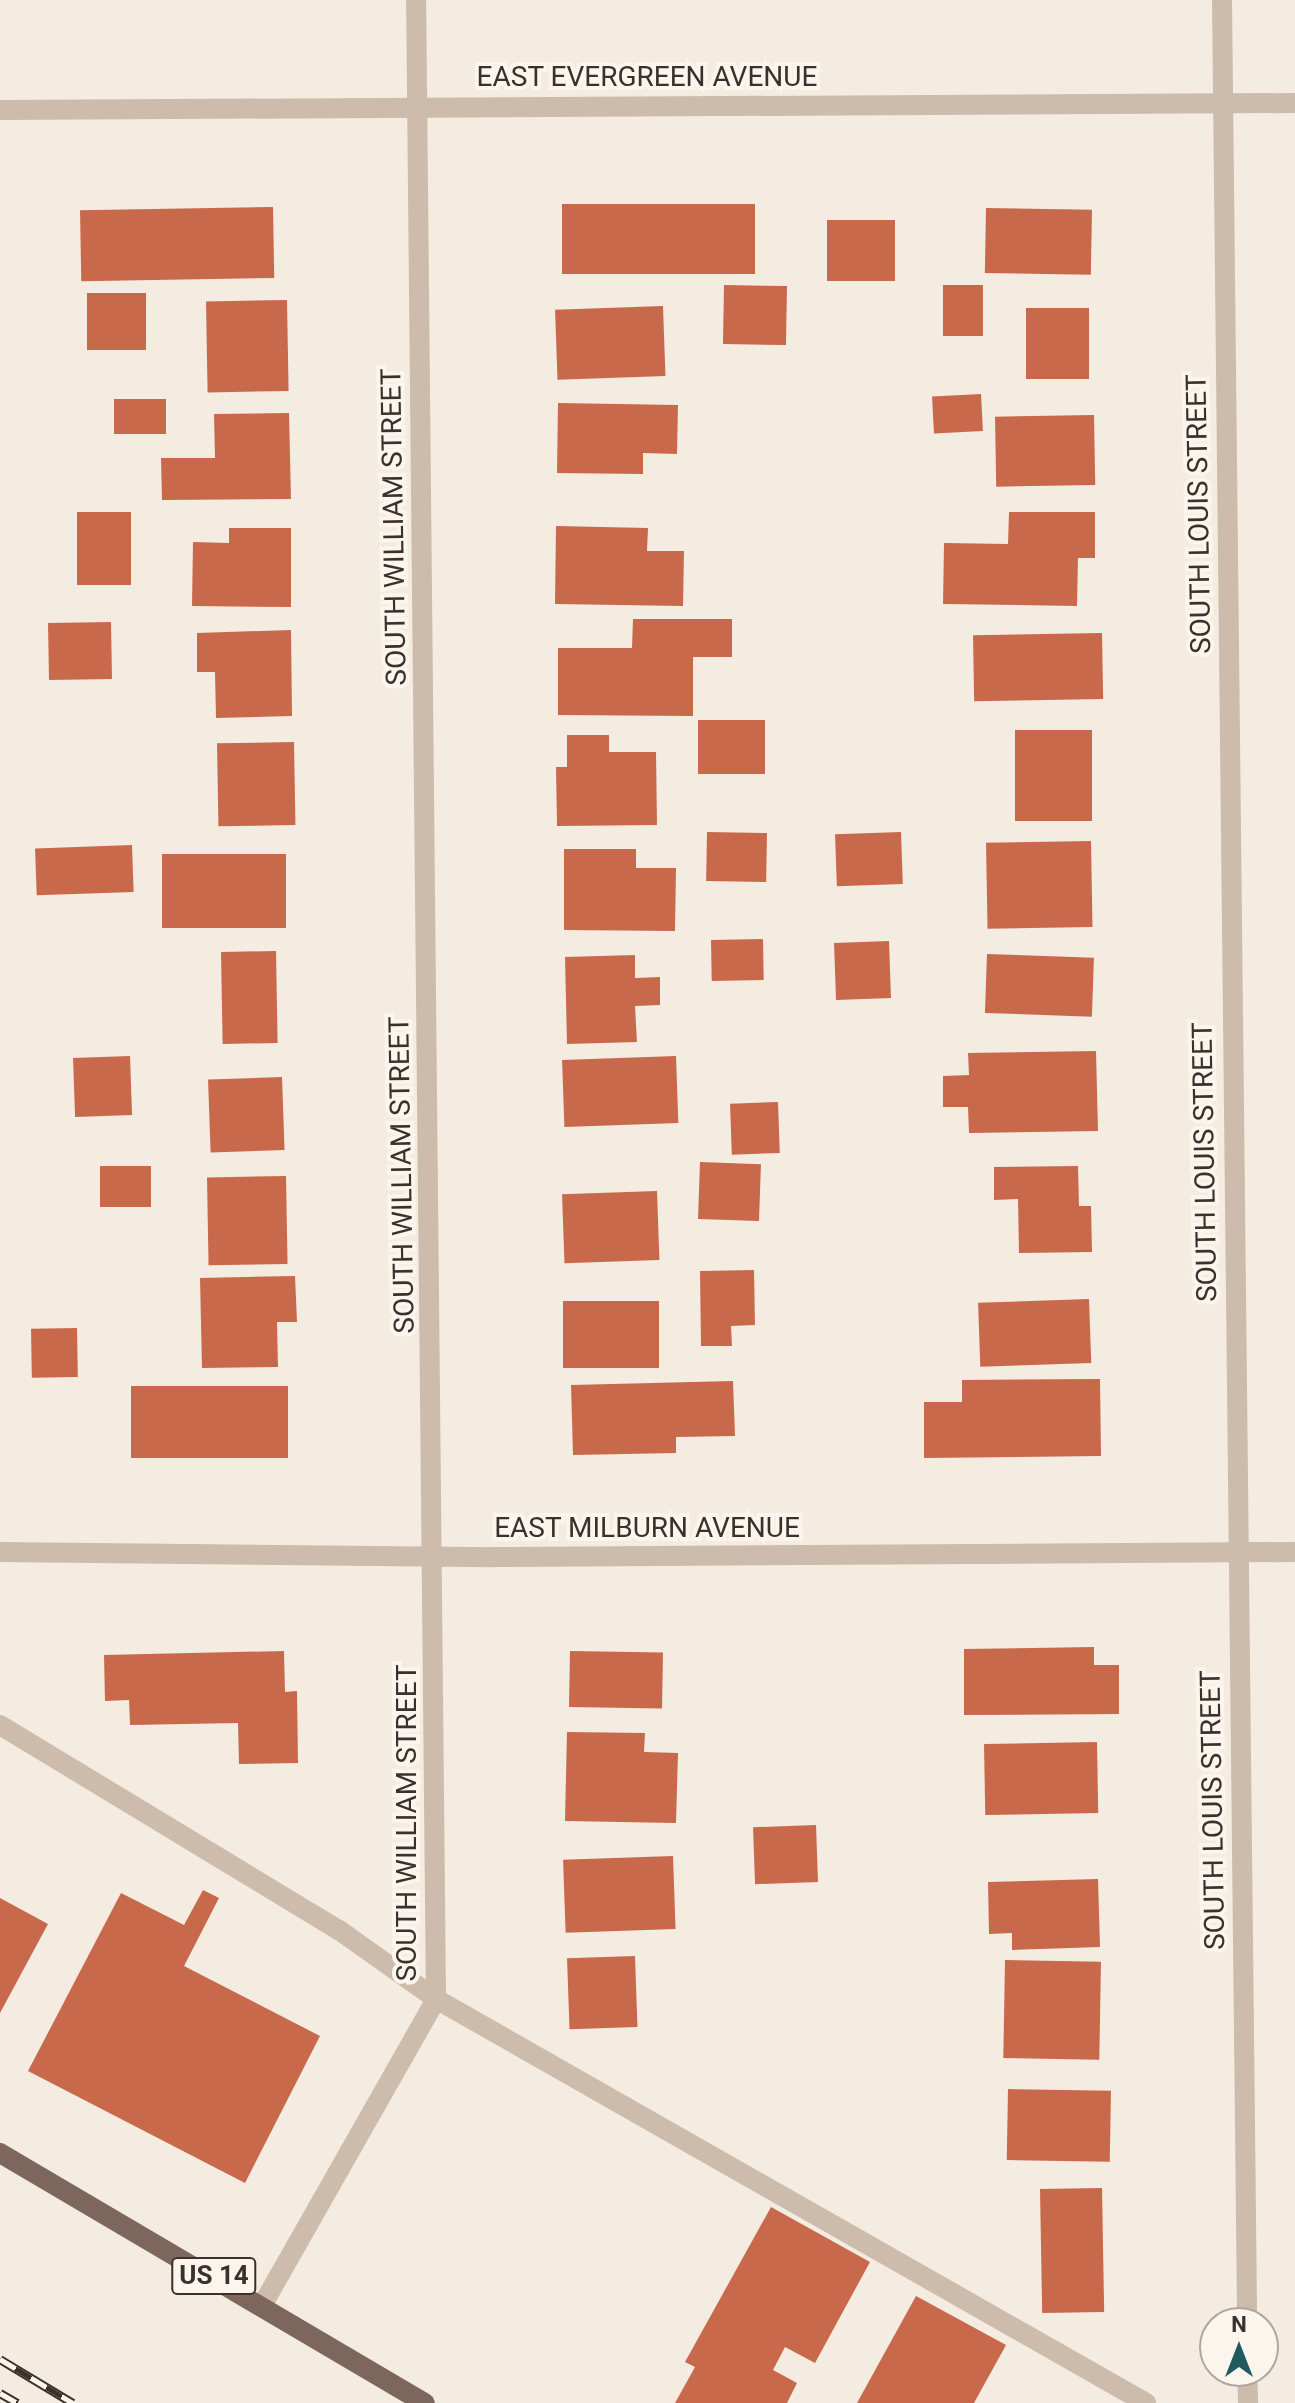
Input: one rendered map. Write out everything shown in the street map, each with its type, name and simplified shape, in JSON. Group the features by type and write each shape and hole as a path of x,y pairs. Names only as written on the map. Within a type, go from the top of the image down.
{"main road":[{"name":"US 14","path":"0,2153 263,2304 425,2403"}],"street":[{"name":"SOUTH WILLIAM STREET","path":"263,2304 436,1999 434,1557 416,0"},
{"name":"SOUTH LOUIS STREET","path":"1222,0 1247,2307"},
{"name":"EAST EVERGREEN AVENUE","path":"0,110 416,105 1295,103"},
{"name":"EAST MILBURN AVENUE","path":"0,1552 434,1557 1295,1552"},
{"path":"0,1725 350,1937 436,1999 1146,2403"}],"building":[{"path":"562,204 755,204 755,274 562,274"},
{"path":"273,207 274,278 81,281 80,210"},
{"path":"986,208 1092,210 1091,275 985,273"},
{"path":"827,220 895,220 895,281 827,281"},
{"path":"724,285 787,286 786,345 723,344"},
{"path":"943,285 983,285 983,336 943,336"},
{"path":"87,293 146,293 146,350 87,350"},
{"path":"287,300 289,391 208,392 206,301"},
{"path":"663,306 665,376 558,380 555,310"},
{"path":"1026,308 1089,308 1089,379 1026,379"},
{"path":"981,394 983,431 934,434 932,397"},
{"path":"114,399 166,399 166,434 114,434"},
{"path":"558,403 678,405 677,454 643,453 643,474 557,473"},
{"path":"289,413 291,499 162,500 161,458 215,458 214,414"},
{"path":"1094,415 1095,485 996,487 995,417"},
{"path":"77,512 131,512 131,585 77,585"},
{"path":"1009,512 1095,512 1095,558 1078,558 1077,606 943,604 944,543 1008,544"},
{"path":"556,526 648,528 647,551 684,551 683,606 555,604"},
{"path":"229,528 291,528 291,607 192,606 193,542 229,543"},
{"path":"633,619 732,619 732,657 693,657 693,716 558,715 558,648 632,648"},
{"path":"111,622 112,679 49,680 48,623"},
{"path":"291,630 292,716 216,718 215,672 197,672 197,633"},
{"path":"1102,633 1103,699 974,701 973,635"},
{"path":"698,720 765,720 765,774 698,774"},
{"path":"1015,730 1092,730 1092,821 1015,821"},
{"path":"567,735 609,735 609,752 656,752 657,825 557,826 556,767 567,767"},
{"path":"294,742 295,825 218,826 217,743"},
{"path":"707,832 767,833 766,882 706,881"},
{"path":"901,832 903,884 837,886 835,834"},
{"path":"1091,841 1093,927 988,929 986,843"},
{"path":"132,845 134,892 37,895 35,848"},
{"path":"564,849 636,849 636,868 676,868 675,931 564,930"},
{"path":"162,854 286,854 286,928 162,928"},
{"path":"763,939 764,980 712,981 711,940"},
{"path":"889,941 891,998 836,1000 834,943"},
{"path":"276,951 278,1043 223,1044 221,952"},
{"path":"987,954 1094,958 1092,1017 985,1013"},
{"path":"635,955 635,978 660,977 660,1005 635,1006 637,1042 567,1044 565,957"},
{"path":"1096,1051 1098,1131 969,1133 968,1107 943,1107 943,1076 969,1075 968,1053"},
{"path":"130,1056 132,1115 75,1117 73,1058"},
{"path":"676,1056 678,1123 564,1127 562,1060"},
{"path":"282,1077 285,1150 211,1153 208,1080"},
{"path":"778,1102 780,1153 732,1155 730,1104"},
{"path":"700,1162 761,1164 759,1221 698,1219"},
{"path":"100,1166 151,1166 151,1207 100,1207"},
{"path":"1078,1166 1079,1206 1091,1206 1092,1252 1019,1253 1018,1199 994,1200 994,1167"},
{"path":"286,1176 288,1264 209,1265 207,1177"},
{"path":"657,1191 659,1260 564,1263 562,1194"},
{"path":"754,1270 755,1325 731,1326 732,1346 701,1346 700,1271"},
{"path":"295,1276 297,1322 277,1322 278,1367 202,1368 200,1278"},
{"path":"1089,1299 1091,1363 980,1367 978,1303"},
{"path":"563,1301 659,1301 659,1368 563,1368"},
{"path":"77,1328 78,1377 32,1378 31,1329"},
{"path":"1100,1379 1101,1456 924,1458 924,1402 962,1402 962,1380"},
{"path":"733,1381 735,1436 676,1437 676,1453 573,1455 571,1385"},
{"path":"131,1386 288,1386 288,1458 131,1458"},
{"path":"1094,1647 1094,1665 1119,1665 1119,1714 964,1715 964,1649"},
{"path":"284,1651 285,1692 297,1691 298,1763 239,1764 238,1723 130,1725 129,1700 105,1701 104,1655"},
{"path":"570,1651 663,1653 662,1709 569,1707"},
{"path":"567,1732 645,1733 644,1752 678,1753 676,1823 565,1821"},
{"path":"1097,1742 1098,1813 985,1815 984,1744"},
{"path":"816,1825 818,1882 755,1884 753,1827"},
{"path":"673,1856 676,1929 566,1933 563,1860"},
{"path":"1098,1879 1100,1947 1012,1950 1012,1933 989,1934 988,1882"},
{"path":"203,1890 219,1898 184,1966 320,2036 245,2183 28,2071 121,1893 184,1925"},
{"path":"0,1898 48,1924 0,2013"},
{"path":"635,1956 637,2027 570,2029 567,1958"},
{"path":"1005,1960 1101,1962 1099,2060 1003,2058"},
{"path":"1008,2089 1111,2091 1110,2162 1007,2160"},
{"path":"1102,2188 1104,2312 1042,2313 1040,2189"},
{"path":"771,2207 870,2262 815,2363 785,2347 773,2370 797,2383 787,2403 675,2403 695,2367 685,2362"},
{"path":"916,2296 1006,2345 974,2403 857,2403"}],"railway":[{"path":"0,2359 73,2403"},
{"path":"0,2393 17,2403"}]}
